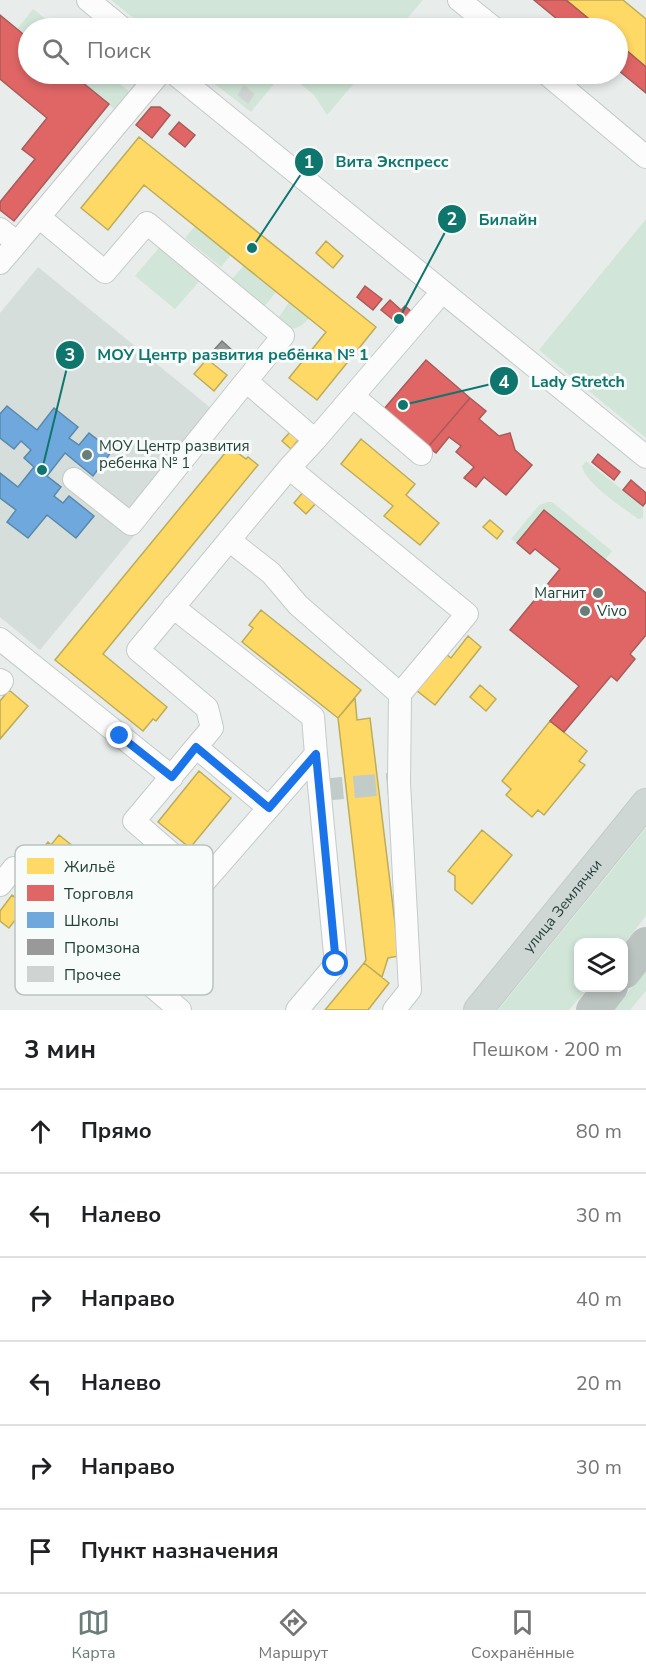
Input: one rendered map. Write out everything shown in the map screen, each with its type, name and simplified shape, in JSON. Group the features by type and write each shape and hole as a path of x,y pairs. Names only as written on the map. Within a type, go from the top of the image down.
{"highway":[{"path":"628,967 646,944"},
{"path":"593,1010 607,992"}],"main road":[{"name":"улица Землячки","path":"478,1010 646,803"}],"street":[{"path":"88,0 110,18"},
{"path":"459,0 482,18"},
{"path":"0,263 8,236 39,217 151,84"},
{"path":"187,84 646,457"},
{"path":"559,84 646,157"},
{"path":"39,217 105,272 147,223 283,336 131,524 74,479"},
{"path":"162,845 134,821 212,728 207,708 138,650 288,468 354,397 442,292"},
{"path":"246,381 315,440"},
{"path":"354,397 421,454"},
{"path":"288,468 467,614 400,694 399,783 410,990 394,1010"},
{"path":"229,540 270,573 298,605 400,694"},
{"path":"173,607 313,717 336,964 297,1010"},
{"path":"0,639 172,777"},
{"path":"196,747 269,808"},
{"path":"213,872 316,754"},
{"path":"0,885 15,869"},
{"path":"162,995 178,1009"}],"shaded area":[{"name":"МОУ Центр развития ребенка № 1","path":"38,267 212,409 152,514 40,650 0,617 0,313"}],"green space":[{"path":"111,0 423,0 408,18 134,18"},
{"path":"33,9 44,18 26,18"},
{"path":"84,84 120,84 134,95 120,109 114,109"},
{"path":"215,84 274,84 251,112"},
{"path":"300,84 353,84 327,115 314,95"},
{"path":"646,219 646,438 539,350"},
{"path":"195,226 231,255 221,267 185,238"},
{"path":"162,244 202,278 175,309 135,276"},
{"path":"244,265 276,292 264,307 231,280"},
{"path":"289,302 309,318 302,325 289,328 279,317"},
{"path":"586,461 643,506 643,518 638,519 597,488 582,466"},
{"path":"552,502 612,551 605,560 544,510 517,543 511,539 539,505"},
{"path":"646,828 646,916 628,939 574,938 574,992 585,992 569,1010 498,1010"},
{"path":"646,971 646,991 630,1010 614,1010"}],"building: Жильё":[{"path":"566,0 623,0 646,19 646,67 628,52 628,18 588,18"},
{"path":"139,137 376,327 317,400 289,378 326,332 144,185 108,230 81,208"},
{"path":"326,241 343,256 333,268 316,253"},
{"path":"207,359 227,375 214,391 194,374"},
{"path":"290,432 299,439 291,449 282,441"},
{"path":"361,439 415,484 406,495 439,523 420,545 384,516 393,506 341,464"},
{"path":"230,447 258,465 103,654 167,707 156,721 153,719 143,731 55,660"},
{"path":"304,491 317,502 306,514 294,503"},
{"path":"490,520 503,531 497,539 483,527"},
{"path":"261,610 361,690 338,718 242,642 253,628 249,625"},
{"path":"468,636 481,647 435,705 416,690 445,653 451,658"},
{"path":"480,685 496,699 486,711 470,697"},
{"path":"9,690 28,706 0,739 0,701"},
{"path":"355,698 357,720 370,718 399,956 388,958 382,977 364,963 366,960 338,718"},
{"path":"550,721 587,751 579,761 585,765 544,815 538,810 532,817 506,795 511,789 502,781"},
{"path":"199,771 231,798 192,845 186,845 158,822"},
{"path":"482,830 512,855 472,904 455,890 455,876 448,871"},
{"path":"59,835 72,845 51,845"},
{"path":"12,895 15,897 15,920 9,928 0,921 0,911"},
{"path":"364,963 389,983 368,1010 325,1010"}],"building: Торговля":[{"path":"534,0 566,0 588,18 556,18"},
{"path":"0,15 18,30 18,84 84,84 109,104 14,221 0,210 0,202 35,159 22,149 47,118 0,79"},
{"path":"628,52 646,67 646,93 628,78"},
{"path":"151,107 160,107 170,115 152,138 136,125"},
{"path":"179,122 195,135 185,147 169,134"},
{"path":"365,286 382,299 373,310 357,297"},
{"path":"390,300 401,310 405,306 412,312 401,326 381,310"},
{"path":"426,360 470,398 428,447 384,409"},
{"path":"470,398 486,411 479,419 499,436 510,433 515,450 532,465 506,495 484,477 476,487 464,478 474,467 456,452 461,446 449,437 436,453 428,447"},
{"path":"598,454 620,472 614,480 592,462"},
{"path":"631,480 646,493 646,502 643,506 623,490"},
{"name":"Vivo","path":"544,510 646,593 646,635 630,654 635,659 617,681 611,676 564,732 550,721 579,686 510,630 560,569 535,549 530,554 517,543"}],"building: Школы":[{"path":"7,406 37,430 54,408 78,427 69,438 79,445 89,433 112,451 93,476 65,453 47,476 61,487 54,496 63,503 69,496 94,516 76,538 47,515 28,538 7,522 16,510 0,498 0,473 18,487 34,467 24,458 31,450 21,441 14,449 0,438 0,414"}],"building: Промзона":[{"path":"222,341 233,351 224,361 213,351"}],"building: Прочее":[{"path":"244,86 254,94 248,103 238,95"}],"tunnel":[{"path":"321,790 399,783"}],"place":[{"name":"Вита Экспресс","path":"252,248"},
{"name":"Билайн","path":"399,319"},
{"name":"Lady Stretch","path":"403,405"},
{"name":"МОУ Центр развития ребенка № 1","path":"87,455"},
{"name":"МОУ Центр развития ребёнка № 1","path":"42,470"},
{"name":"Магнит","path":"598,593"},
{"name":"Vivo","path":"585,611"}],"route":[{"path":"120,736 172,777 196,747 269,808 316,754 336,964"}]}
